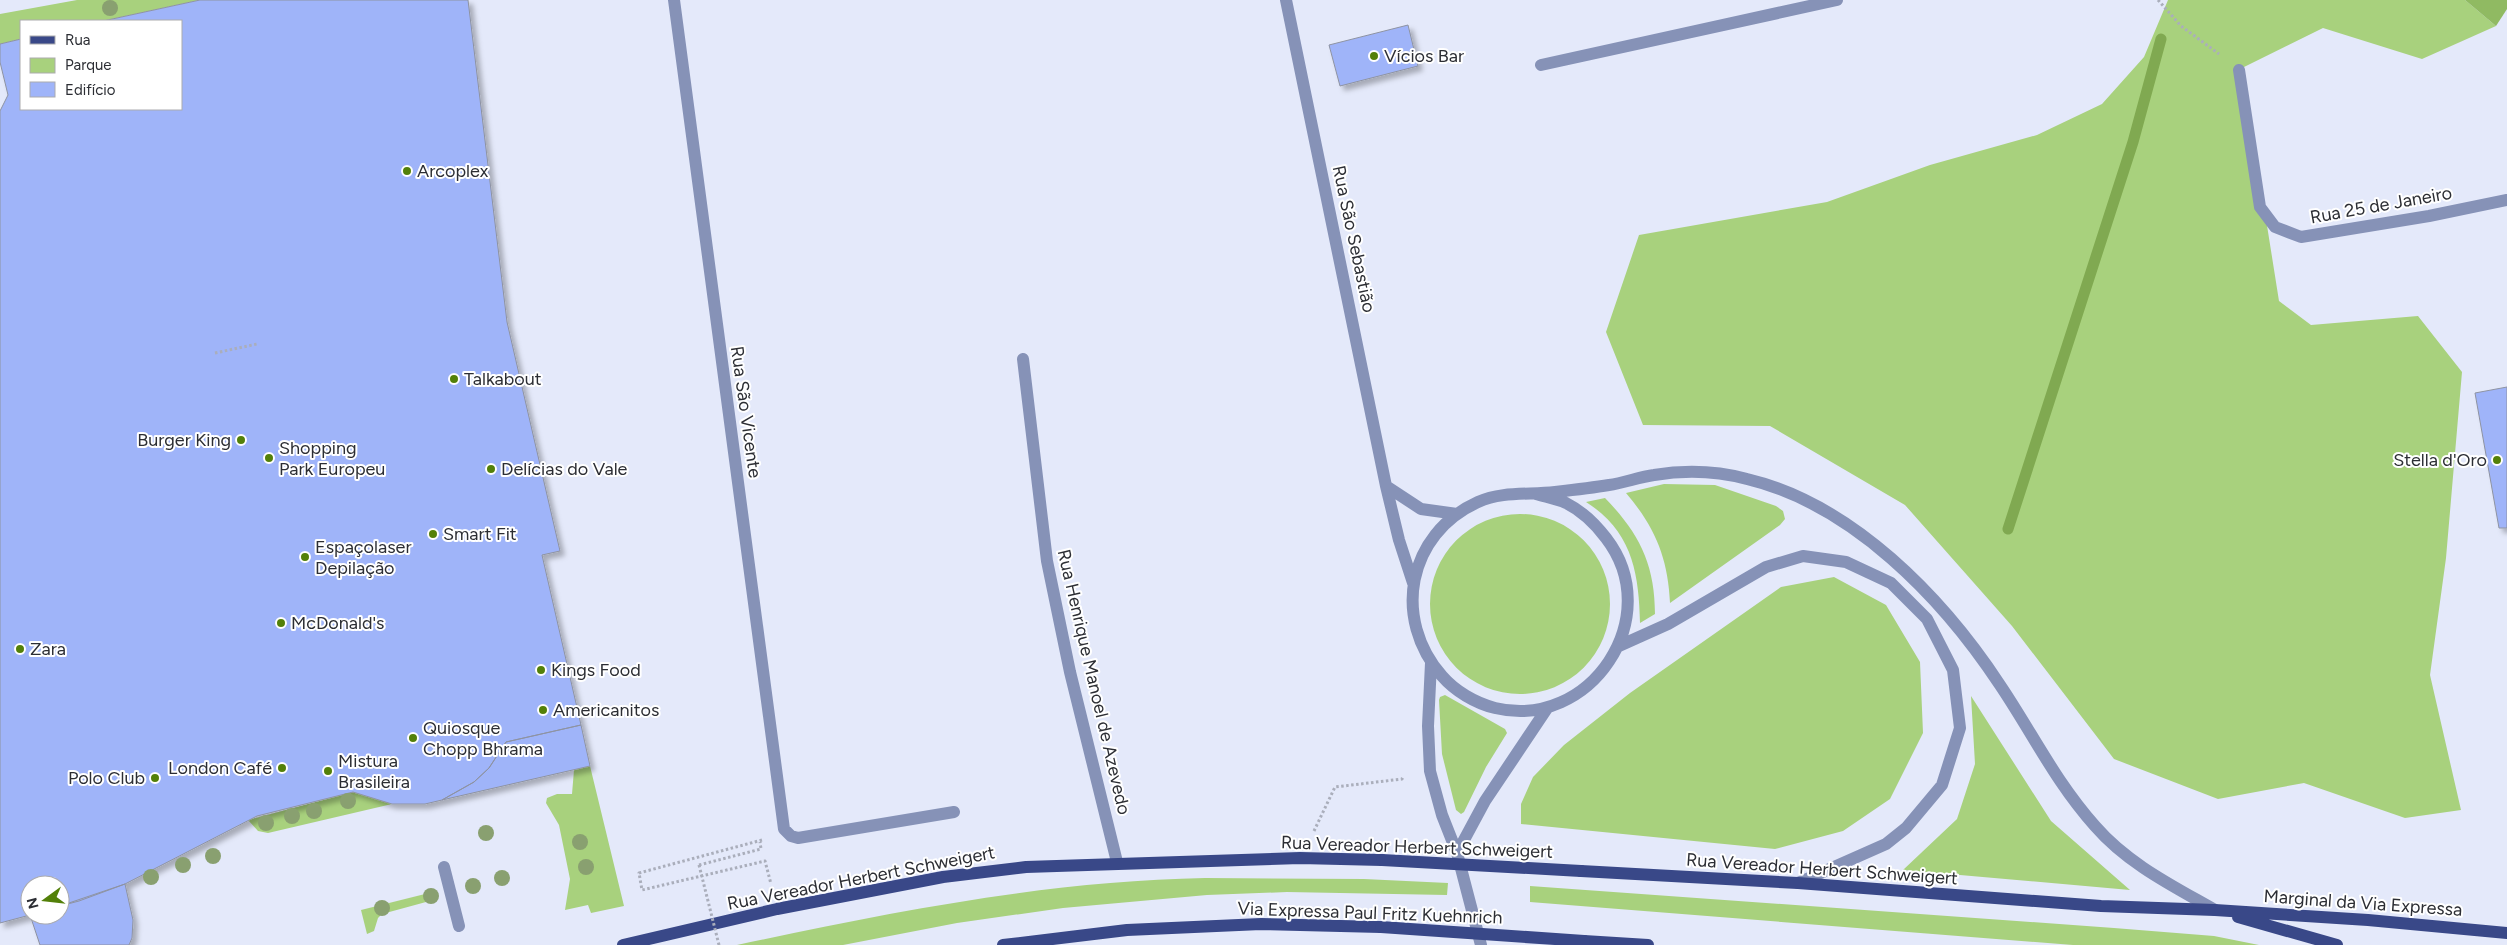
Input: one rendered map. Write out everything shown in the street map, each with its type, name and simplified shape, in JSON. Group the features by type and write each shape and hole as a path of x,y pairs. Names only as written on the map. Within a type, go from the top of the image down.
{"main road":[{"name":"Rua Vereador Herbert Schweigert","path":"623,945 778,909 943,877 1026,867 1117,862 1300,858 1382,860 1798,883 2101,906 2215,910"},
{"name":"Marginal da Via Expressa","path":"2215,910 2368,920 2507,933"},
{"path":"2215,910 2337,945"},
{"name":"Via Expressa Paul Fritz Kuehnrich","path":"1003,945 1127,930 1261,924 1381,927 1648,945"}],"street":[{"name":"Rua São Vicente","path":"674,0 784,829"},
{"name":"Rua São Sebastião","path":"1286,0 1386,486 1399,540 1413,583"},
{"path":"1541,65 1837,0"},
{"name":"Rua 25 de Janeiro","path":"2240,70 2260,206 2275,227 2300,237 2429,216 2507,200"},
{"name":"Rua Henrique Manoel de Azevedo","path":"1023,359 1047,561 1070,672 1117,862"},
{"path":"1536,494 1568,504 1595,524 1615,550 1626,581 1628,614 1619,646 1602,673 1577,695 1548,707 1522,711 1495,708 1470,699 1448,683 1431,663 1416,633 1412,600 1413,583 1428,544 1457,514 1481,500 1508,494 1536,494 1610,485 1652,475 1694,471 1755,482 1796,496 1852,528 1908,572 1958,627 2000,684 2062,787 2098,830 2139,866 2215,910"},
{"path":"1386,486 1421,509 1457,514"},
{"path":"1619,646 1668,624 1766,567 1803,556 1846,562 1890,584 1927,619 1953,670 1960,728 1942,785 1906,828 1886,844 1798,883"},
{"path":"1431,663 1428,726 1430,771 1442,815 1457,853 1481,945"},
{"path":"1457,853 1485,801 1548,707"},
{"path":"784,829 791,836 798,838 954,812"},
{"path":"444,867 459,926"}],"path":[{"path":"2158,0 2181,26 2240,70"},
{"path":"215,353 256,344"},
{"path":"1300,858 1335,788 1402,779 1405,774"},
{"path":"778,909 765,862 642,890 639,873 759,842 784,829"},
{"path":"719,945 700,865 761,849 759,842"}],"green space":[{"path":"77,0 200,0 108,20 20,20 20,39 0,44 0,14"},
{"path":"2168,0 2465,0 2496,26 2422,59 2323,28 2242,68 2279,301 2311,325 2418,316 2462,372 2446,558 2430,675 2461,810 2405,818 2304,783 2218,799 2114,759 2012,626 1905,505 1770,426 1643,425 1606,332 1639,235 1827,202 1930,165 2037,135 2102,104 2144,57"},
{"path":"2465,0 2507,0 2507,9 2496,26"},
{"path":"1664,484 1715,485 1776,506 1783,511 1785,519 1780,525 1670,603 1663,557 1658,544 1645,518 1626,493"},
{"path":"1605,498 1636,537 1648,565 1652,580 1655,614 1640,623 1638,587 1630,555 1614,526 1586,502"},
{"path":"1520,514 1538,516 1554,521 1570,529 1584,540 1595,554 1603,570 1608,586 1610,604 1608,622 1603,638 1595,654 1584,668 1570,679 1554,687 1538,692 1520,694 1502,692 1486,687 1470,679 1456,668 1445,654 1437,638 1432,622 1430,604 1432,586 1437,570 1445,554 1456,540 1470,529 1486,521 1502,516"},
{"path":"1834,577 1886,605 1920,662 1923,733 1890,799 1843,831 1775,849 1521,824 1521,804 1533,777 1564,745 1630,693 1781,587"},
{"path":"1445,695 1505,729 1507,733 1486,767 1464,812 1461,814 1456,810 1442,754 1439,700 1440,697"},
{"path":"1971,696 2051,821 2130,890 1903,870 1957,819 1975,764"},
{"path":"590,766 624,906 591,913 588,905 565,910 570,879 559,825 546,803 547,798 557,794 572,794 574,770"},
{"path":"353,792 392,804 268,833 258,831 248,820"},
{"path":"1205,878 1364,879 1448,883 1447,895 1287,892 1207,895 1063,908 957,923 843,945 737,945 969,900 1087,885"},
{"path":"1530,886 2214,936 2259,945 2073,945 1530,902"},
{"path":"433,892 437,894 437,899 382,914 378,918 374,931 367,934 361,910"}],"building":[{"name":"Shopping Park Europeu","path":"200,0 468,0 507,322 560,551 542,555 581,725 506,742 489,768 474,782 442,800 425,804 392,804 353,792 257,816 125,884 79,901 70,903 70,875 20,875 20,918 0,923 0,111 8,95 0,62 0,44 20,39 20,110 182,110 182,20 108,20"},
{"name":"Vícios Bar","path":"1408,25 1418,66 1340,86 1329,45"},
{"name":"Stella d'Oro","path":"2507,387 2507,528 2499,528 2475,393"},
{"path":"581,725 590,766 442,800 474,782 489,768 506,742"},
{"path":"125,884 133,920 132,938 129,945 40,945 33,925 70,925 70,903"}],"waterway":[{"path":"2008,529 2133,142 2161,39"}],"place":[{"name":"Vícios Bar","path":"1374,56"},
{"name":"Arcoplex","path":"407,171"},
{"name":"Talkabout","path":"454,379"},
{"name":"Burger King","path":"241,440"},
{"name":"Shopping Park Europeu","path":"269,458"},
{"name":"Stella d'Oro","path":"2497,460"},
{"name":"Delícias do Vale","path":"491,469"},
{"name":"Smart Fit","path":"433,534"},
{"name":"Espaçolaser Depilação","path":"305,557"},
{"name":"McDonald's","path":"281,623"},
{"name":"Zara","path":"20,649"},
{"name":"Kings Food","path":"541,670"},
{"name":"Americanitos","path":"543,710"},
{"name":"Quiosque Chopp Bhrama","path":"413,738"},
{"name":"London Café","path":"282,768"},
{"name":"Mistura Brasileira","path":"328,771"},
{"name":"Polo Club","path":"155,778"}]}
